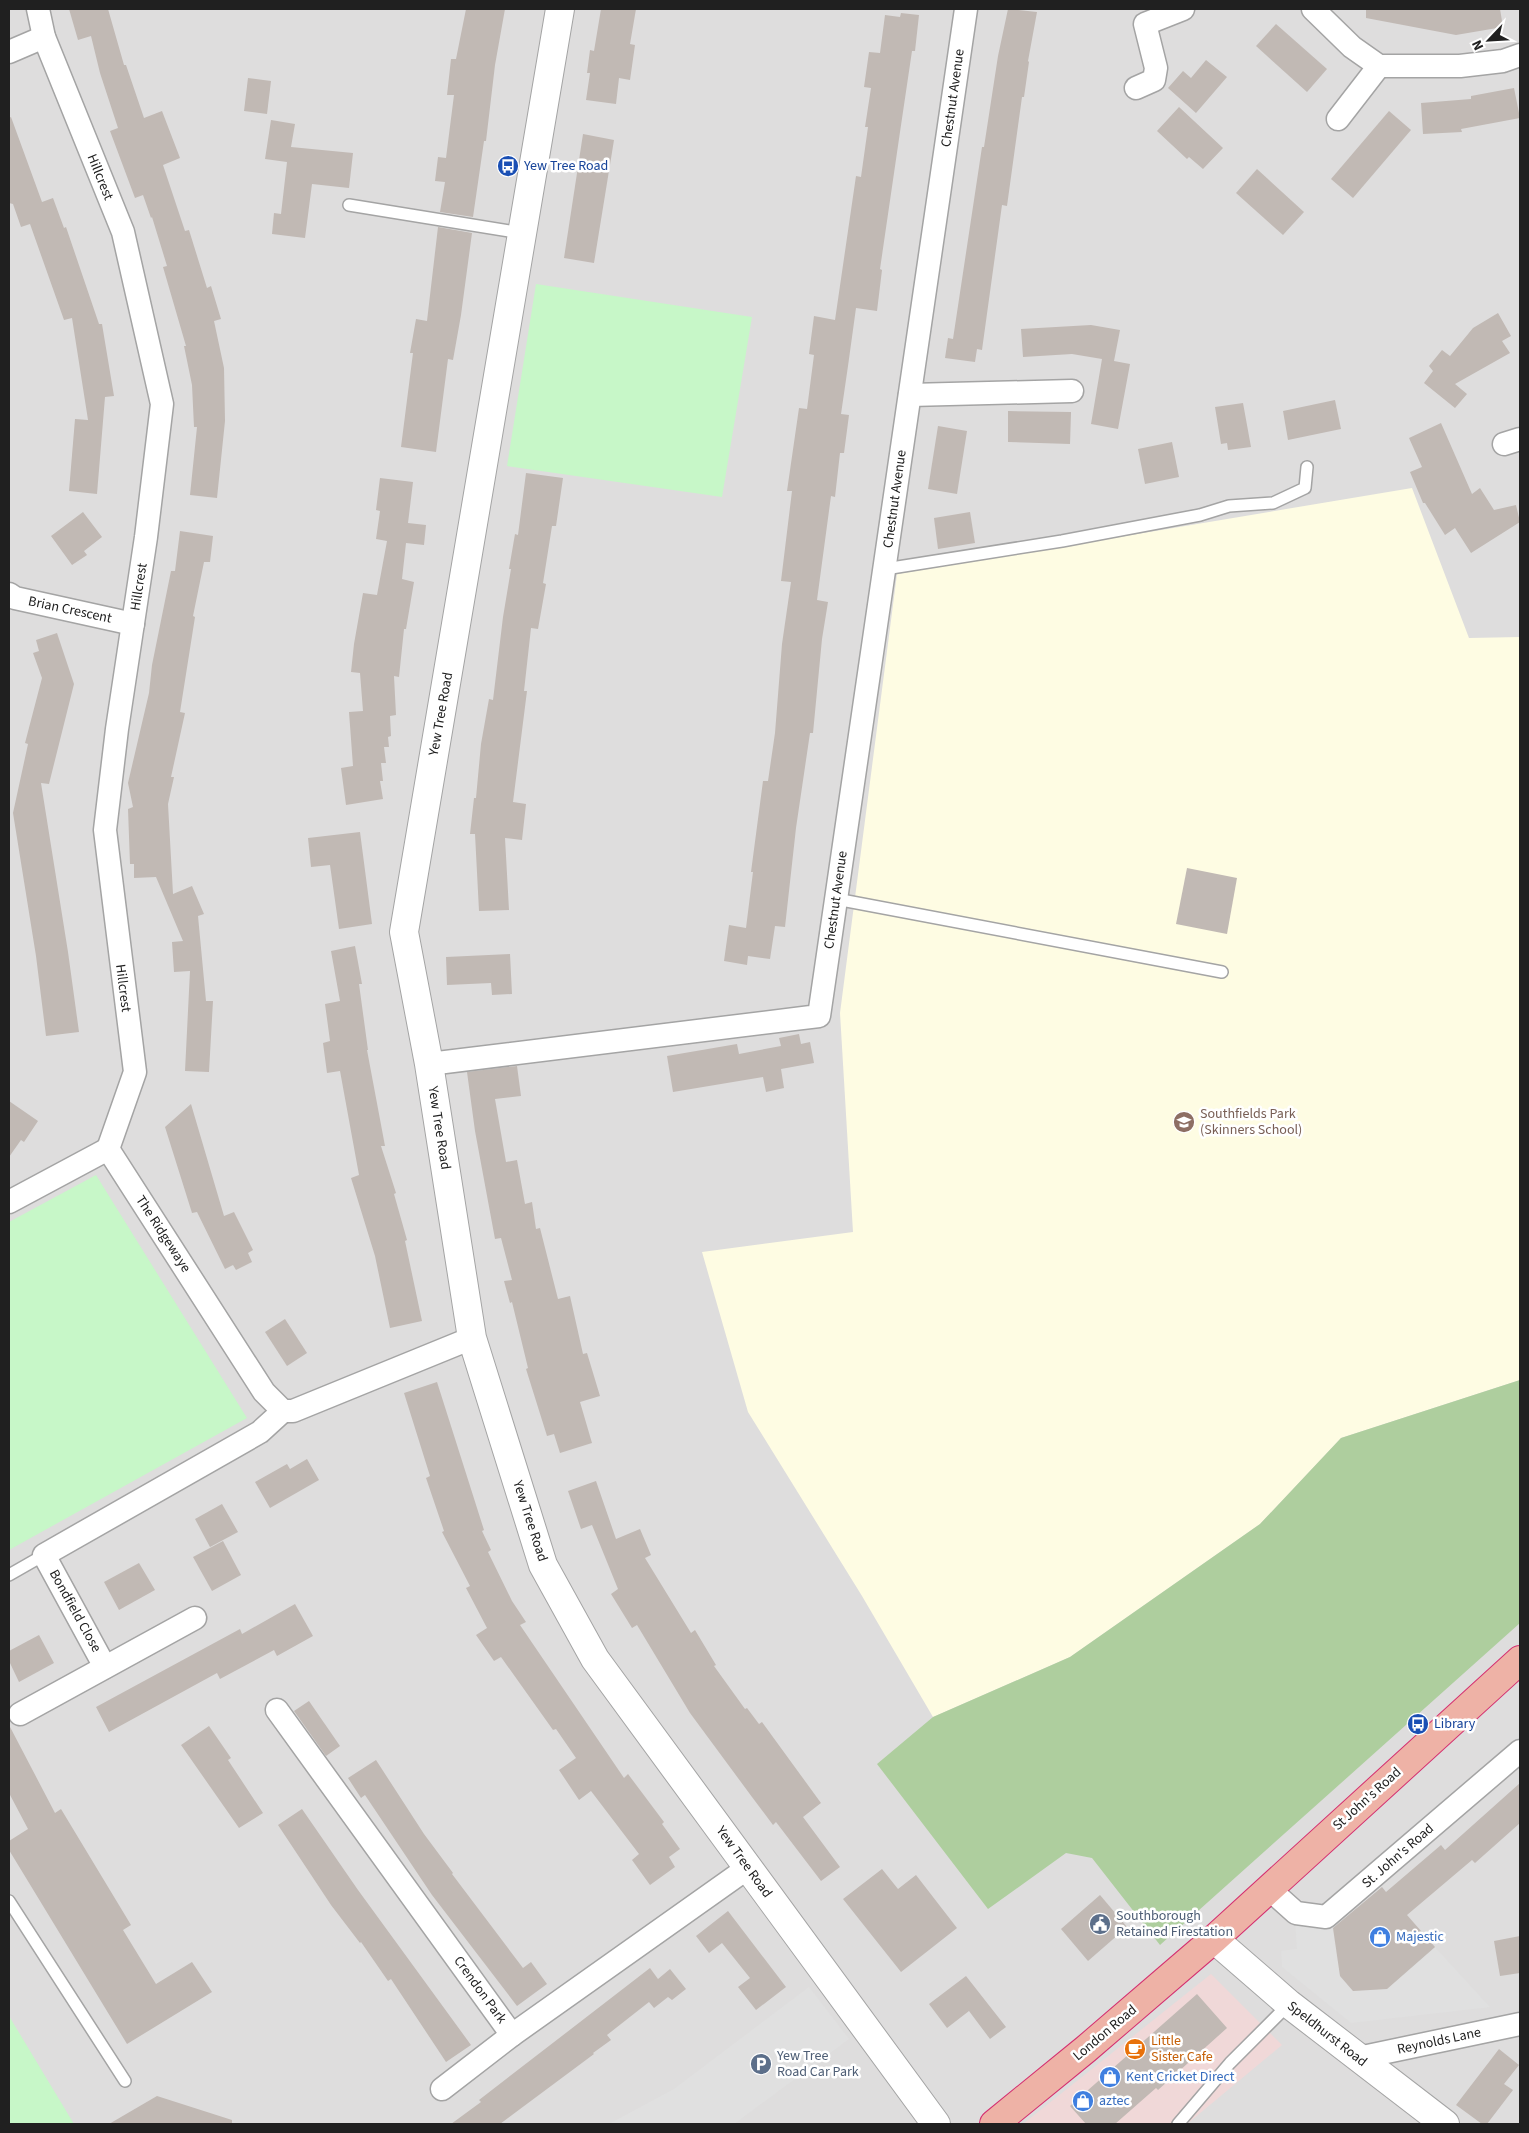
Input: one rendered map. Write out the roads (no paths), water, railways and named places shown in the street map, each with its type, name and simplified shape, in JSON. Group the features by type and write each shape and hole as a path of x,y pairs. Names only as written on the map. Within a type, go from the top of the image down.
{"highway":[{"name":"St John's Road","path":"1214,1939 1520,1660"},
{"name":"London Road","path":"994,2124 1086,2049 1214,1939"}],"street":[{"name":"Hillcrest","path":"38,9 44,37 123,232 162,404 146,537 105,830 135,1072 108,1149"},
{"name":"Yew Tree Road","path":"560,9 404,932 429,1064 472,1338 543,1565 595,1659 936,2124"},
{"name":"Chestnut Avenue","path":"429,1064 819,1016 966,9"},
{"path":"1136,88 1154,80 1156,68 1144,24 1183,9"},
{"path":"1313,9 1352,47 1379,66 1460,66 1503,61 1520,55"},
{"path":"9,52 44,37"},
{"path":"1338,119 1379,66"},
{"path":"910,395 1072,391"},
{"name":"Brian Crescent","path":"9,594 15,598 133,624"},
{"path":"9,1202 108,1149"},
{"name":"The Ridgewaye","path":"108,1149 264,1392 283,1411"},
{"path":"44,1555 260,1432 283,1411 294,1411 472,1338"},
{"name":"Bondfield Close","path":"44,1555 106,1667"},
{"name":"Bondfield Close","path":"20,1714 195,1618"},
{"name":"Crendon Park","path":"277,1710 512,2035 749,1867"},
{"name":"St. John's Road","path":"1268,1888 1296,1913 1326,1918 1520,1751"},
{"name":"Speldhurst Road","path":"1214,1939 1288,2004 1445,2124"},
{"name":"Reynolds Lane","path":"1358,2058 1520,2024"},
{"path":"442,2089 512,2035"}],"lane":[{"path":"349,205 522,232"},
{"path":"885,570 1062,541 1200,515 1235,505 1273,503 1305,488 1307,467"},
{"path":"836,899 1222,972"},
{"path":"9,1575 44,1555"},
{"path":"9,1901 125,2082"},
{"path":"1178,2124 1230,2063 1288,2004"}],"place":[{"name":"Yew Tree Road","path":"508,166"},
{"name":"Southfields Park (Skinners School)","path":"1184,1122"},
{"name":"Library","path":"1418,1724"},
{"name":"Southborough Retained Firestation","path":"1100,1924"},
{"name":"Majestic","path":"1380,1937"},
{"name":"Little Sister Cafe","path":"1135,2049"},
{"name":"Yew Tree Road Car Park","path":"761,2064"},
{"name":"Kent Cricket Direct","path":"1110,2077"},
{"name":"aztec","path":"1083,2101"}]}
